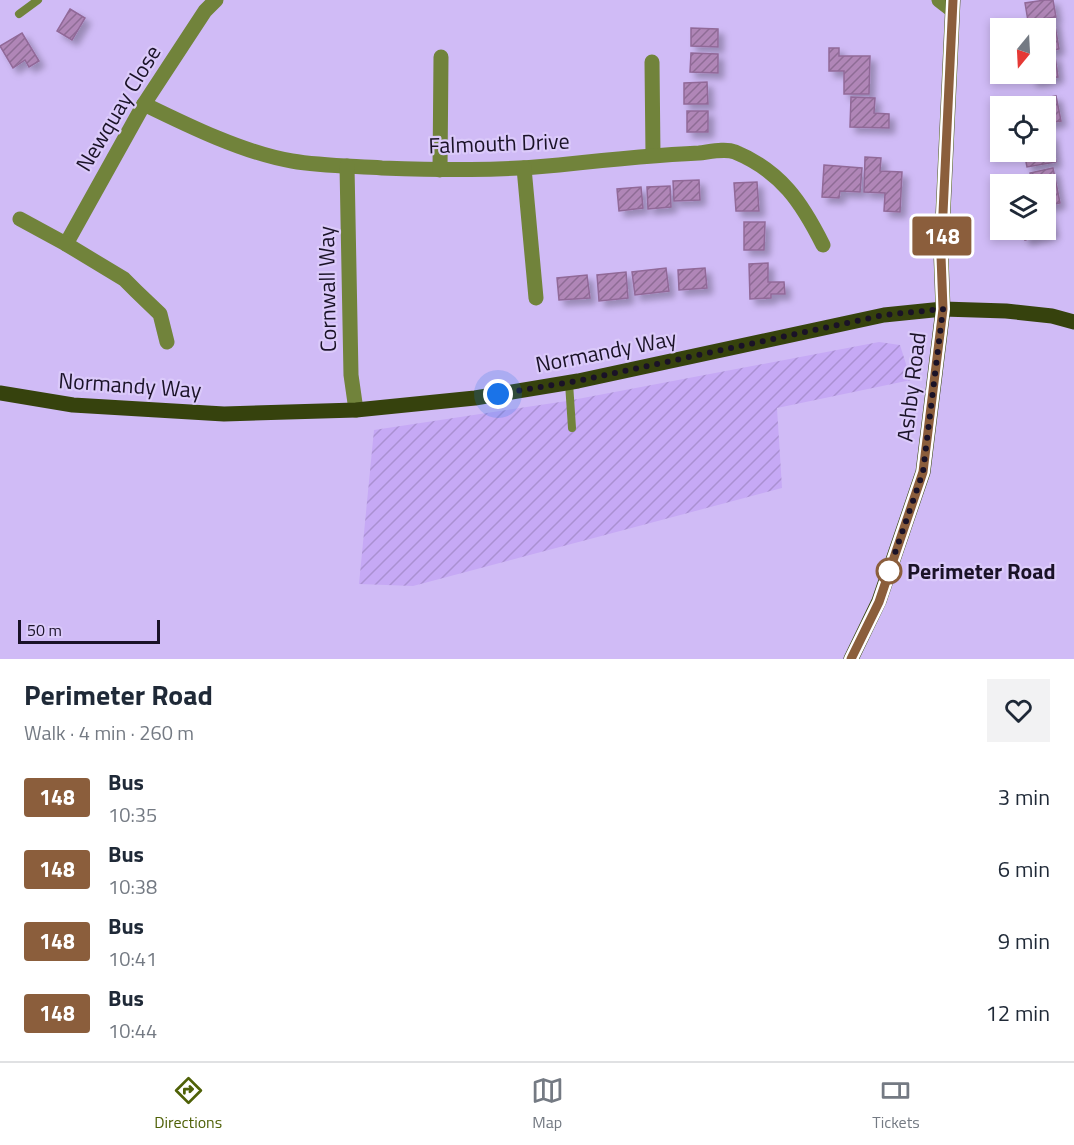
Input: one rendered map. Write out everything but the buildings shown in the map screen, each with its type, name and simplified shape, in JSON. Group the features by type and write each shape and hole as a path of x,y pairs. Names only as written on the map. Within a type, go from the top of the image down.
{"main road":[{"name":"Ashby Road","path":"851,659 879,602 923,472 943,309 942,246 952,5"},
{"name":"Normandy Way","path":"0,393 73,405 224,414 356,410 475,398 569,383 884,315 943,309 1006,311 1052,316 1074,322"}],"street":[{"name":"Newquay Close","path":"66,244 144,104 206,11 216,0"},
{"path":"939,0 952,5"},
{"path":"440,170 441,57"},
{"path":"652,62 653,155"},
{"name":"Falmouth Drive","path":"144,104 186,125 242,147 290,161 347,166 440,170 524,168 653,155 732,151 761,166 787,187 806,211 823,245"},
{"name":"Cornwall Way","path":"347,166 351,375 356,410"},
{"path":"524,168 536,298"},
{"path":"20,219 124,279 160,314 168,342"}],"lane":[{"path":"19,14 38,0"},
{"path":"569,383 572,428"}],"shaded area":[{"path":"879,342 900,345 911,380 777,408 782,488 413,586 359,584 374,430 567,401"}],"bus line":[{"name":"148","path":"851,659 879,602 923,472 943,309 941,256 953,0"}],"place":[{"name":"Perimeter Road","path":"889,571"}],"route":[{"path":"498,394 578,381 884,315 943,309 923,472 886,579 889,571"}]}
